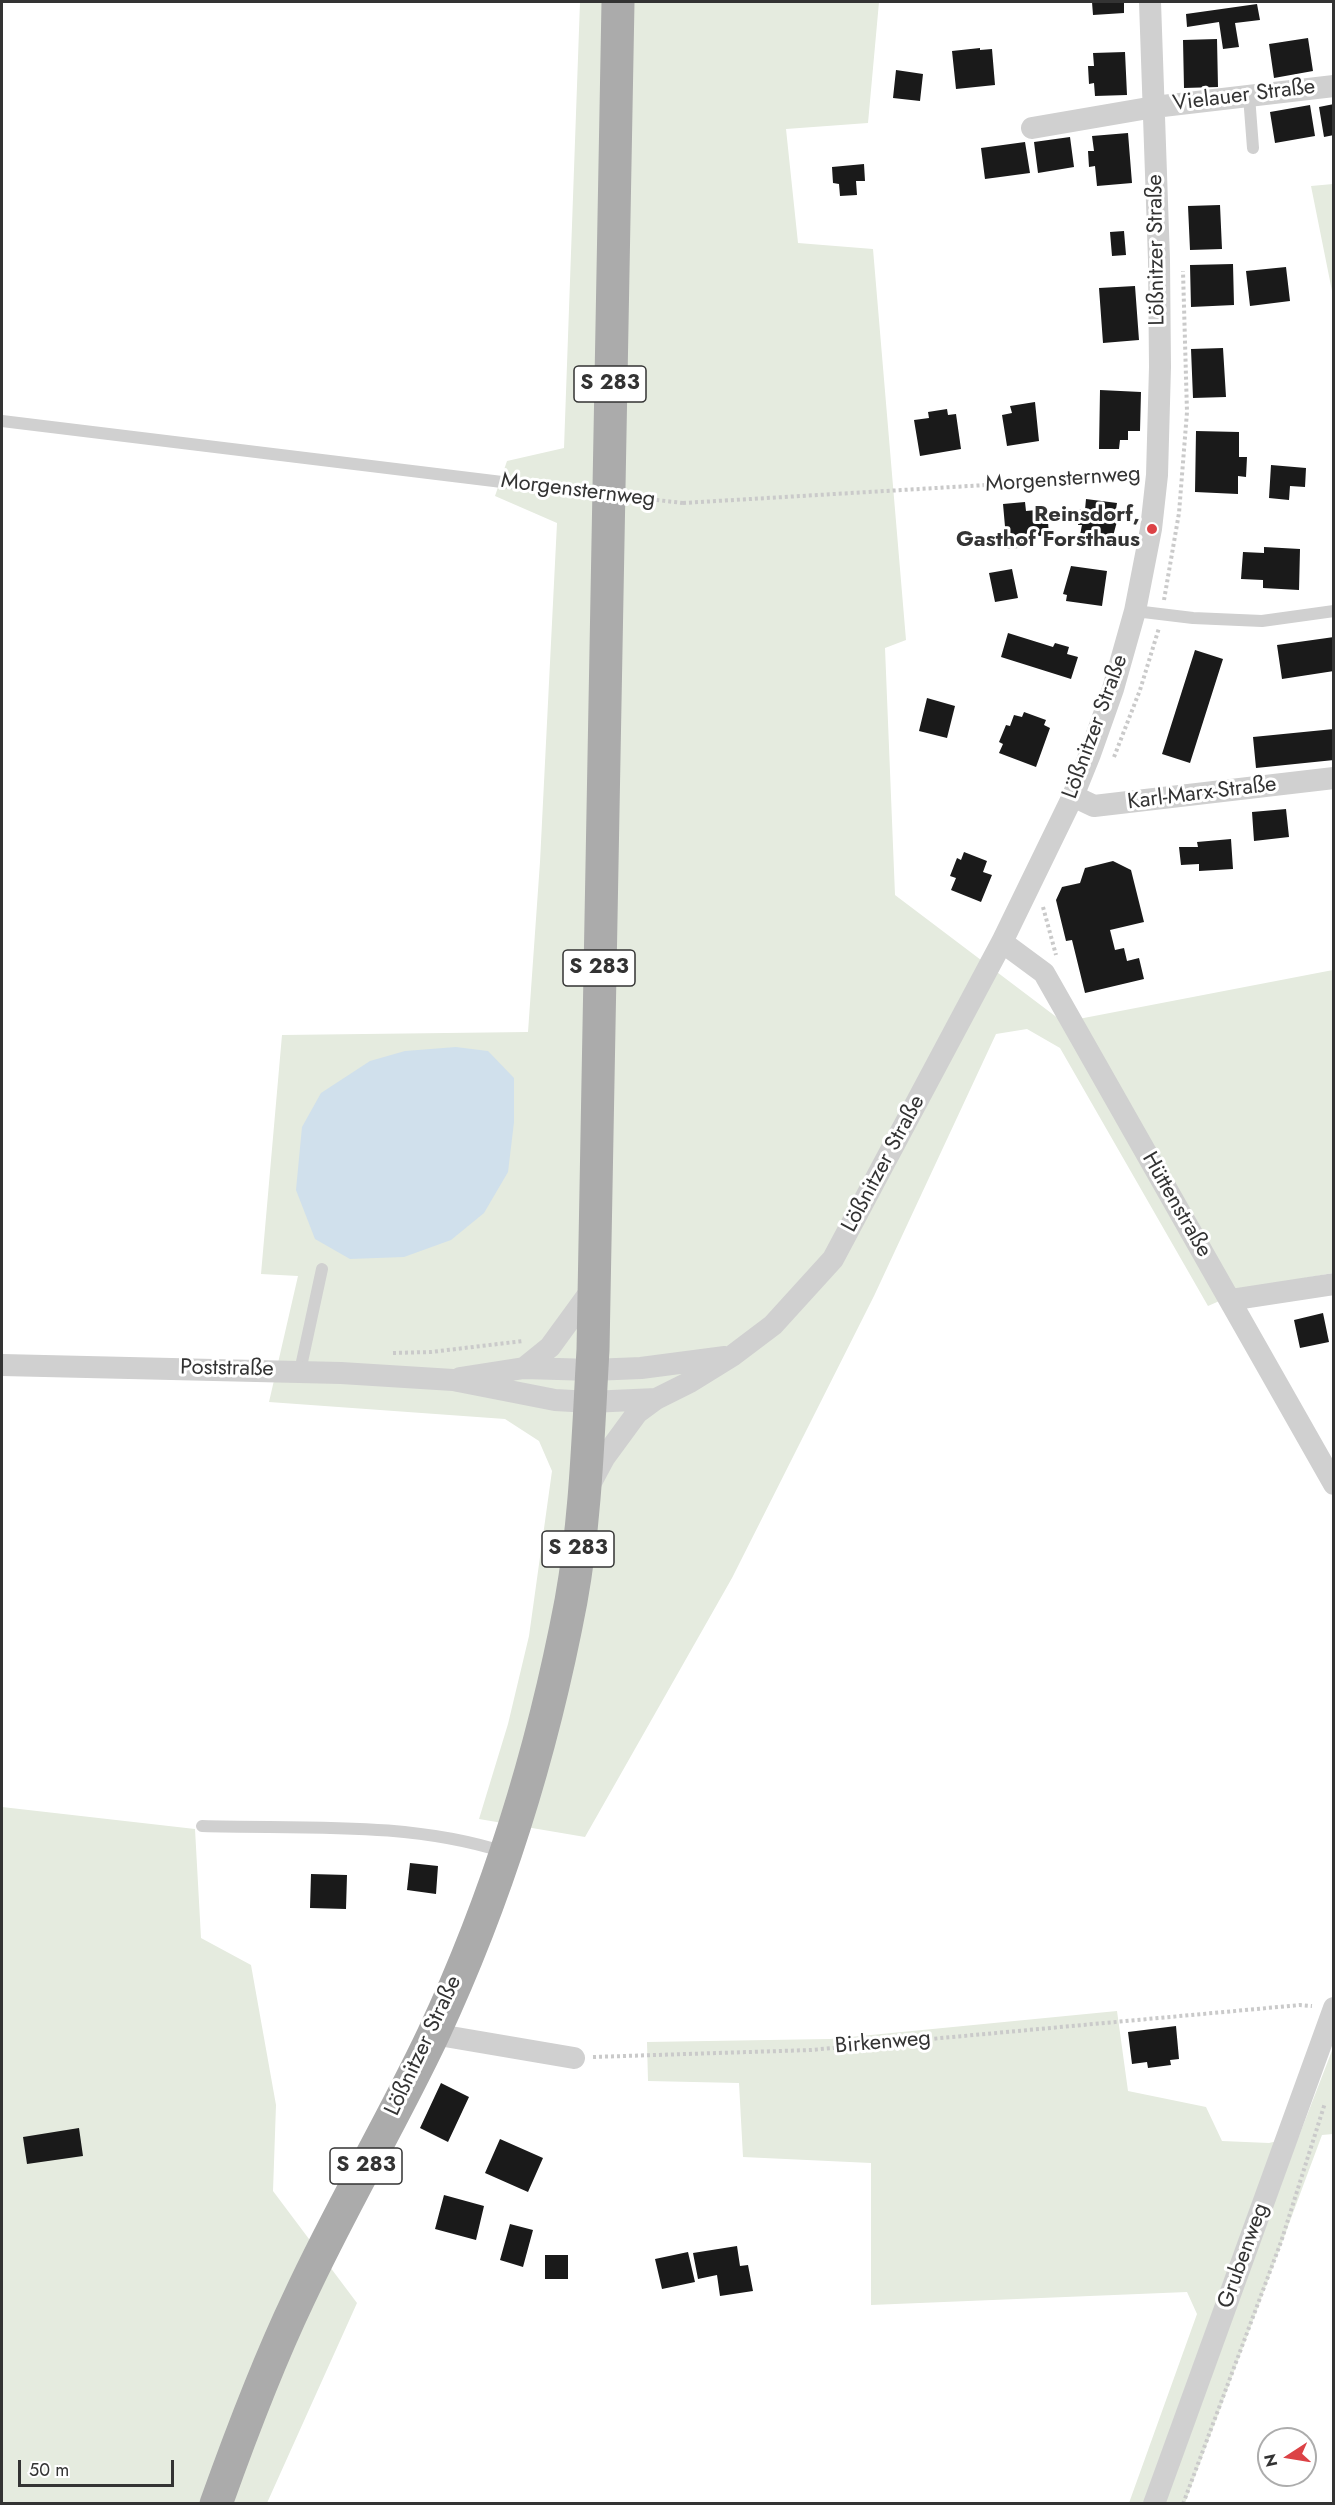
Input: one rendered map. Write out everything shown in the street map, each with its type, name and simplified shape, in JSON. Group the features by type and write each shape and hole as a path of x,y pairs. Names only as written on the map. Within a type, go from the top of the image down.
{"main road":[{"name":"S 283","path":"505,1852 540,1734 571,1602 584,1496 592,1370 594,1169 618,2"},
{"name":"Lößnitzer Straße","path":"216,2504 250,2410 299,2298 433,2034 505,1852"}],"street":[{"name":"Lößnitzer Straße","path":"584,1496 623,1430 637,1413 656,1399 690,1382 732,1356 773,1325 832,1259 1002,942 1073,796 1113,689 1135,611 1157,475 1160,367 1150,2"},
{"name":"Vielauer Straße","path":"1032,128 1154,107 1334,86"},
{"name":"Karl-Marx-Straße","path":"1073,796 1094,806 1334,778"},
{"name":"Hüttenstraße","path":"1002,942 1044,973 1334,1484"},
{"path":"1230,1300 1334,1284"},
{"path":"524,1368 550,1347 593,1288"},
{"name":"Lößnitzer Straße","path":"592,1370 641,1368 732,1356"},
{"name":"Poststraße","path":"2,1365 300,1371 453,1380 523,1395 590,1402"},
{"name":"Poststraße","path":"453,1380 524,1368 592,1370"},
{"name":"Lößnitzer Straße","path":"590,1402 656,1399"},
{"name":"Grubenweg","path":"1154,2504 1334,2008"},
{"path":"433,2034 573,2058"}],"lane":[{"path":"1249,96 1253,148"},
{"name":"Morgensternweg","path":"2,421 543,487"},
{"path":"1135,611 1193,618 1262,621 1334,611"},
{"path":"300,1371 322,1269"},
{"path":"202,1826 413,1832 472,1841 505,1852"}],"path":[{"name":"Morgensternweg","path":"543,487 683,503 1157,475"},
{"path":"387,1353 442,1351 517,1341 550,1347"},
{"name":"Birkenweg","path":"573,2058 811,2050 1300,2005 1334,2008"},
{"path":"1183,2504 1281,2242 1326,2097"}],"shaded area":[{"path":"580,2 879,2 868,123 786,129 798,243 873,249 906,640 885,648 895,895 1063,1022 1333,970 1333,1273 1249,1288 1208,1306 1060,1048 1027,1029 996,1034 874,1296 732,1578 585,1837 479,1819 508,1724 529,1636 552,1471 539,1441 505,1419 269,1402 298,1276 261,1274 282,1035 528,1032 540,862 557,523 495,496 507,461 564,448"},
{"path":"1334,184 1333,296 1311,186"},
{"path":"2,1807 195,1829 201,1938 251,1965 276,2105 273,2191 357,2303 267,2503 2,2504"},
{"path":"1117,2011 1128,2091 1206,2107 1222,2141 1269,2143 1299,2136 1333,2048 1333,2134 1322,2135 1185,2503 1129,2503 1197,2314 1187,2292 871,2305 871,2163 743,2157 739,2083 648,2081 647,2042 830,2039"}],"water":[{"path":"456,1047 488,1051 514,1078 514,1122 508,1172 484,1213 451,1240 404,1257 350,1259 315,1239 296,1190 302,1127 321,1093 370,1061 405,1051"}],"building":[{"path":"1092,2 1124,2 1124,13 1093,15"},
{"path":"1257,4 1260,20 1235,23 1239,47 1223,49 1219,22 1187,27 1186,14"},
{"path":"1308,38 1313,71 1274,78 1269,44"},
{"path":"1217,39 1218,87 1184,88 1183,40"},
{"path":"980,48 980,50 992,49 995,85 956,89 952,51"},
{"path":"1125,52 1127,95 1095,96 1094,83 1089,84 1088,66 1094,66 1093,53"},
{"path":"896,70 923,74 920,101 893,98"},
{"path":"1334,104 1334,135 1324,137 1319,107"},
{"path":"1310,105 1315,136 1275,143 1270,112"},
{"path":"1128,133 1132,183 1097,186 1095,166 1089,167 1088,151 1094,151 1092,136"},
{"path":"1070,137 1074,167 1038,173 1034,142"},
{"path":"1025,142 1030,173 985,179 981,148"},
{"path":"864,164 865,181 856,181 857,195 840,196 839,184 833,183 832,167"},
{"path":"1220,205 1222,249 1190,250 1188,206"},
{"path":"1124,231 1126,255 1112,256 1110,232"},
{"path":"1233,264 1234,305 1191,307 1190,265"},
{"path":"1286,267 1290,301 1250,306 1246,271"},
{"path":"1135,286 1139,340 1103,343 1099,288"},
{"path":"1223,348 1226,397 1193,398 1191,349"},
{"path":"1100,390 1141,392 1140,431 1128,431 1128,440 1120,440 1119,449 1099,449"},
{"path":"1035,402 1039,441 1007,446 1002,415 1012,413 1010,406"},
{"path":"947,409 948,415 956,414 961,449 920,456 914,420 929,418 928,412"},
{"path":"1196,431 1239,432 1239,457 1247,457 1246,477 1238,476 1238,494 1195,492"},
{"path":"1271,465 1306,468 1305,487 1290,486 1289,500 1269,498"},
{"path":"1086,499 1117,503 1116,509 1120,510 1112,540 1080,535 1082,525 1078,525 1080,509 1085,510"},
{"path":"1025,502 1026,511 1047,509 1049,535 1029,537 1029,547 1007,549 1003,504"},
{"path":"1264,547 1300,549 1299,590 1263,588 1263,580 1241,579 1243,552 1264,553"},
{"path":"1071,566 1107,571 1102,606 1066,601 1067,595 1063,594"},
{"path":"1012,569 1018,598 995,602 989,573"},
{"path":"1008,633 1053,647 1055,643 1069,647 1067,654 1078,657 1071,679 1001,657"},
{"path":"1334,637 1334,671 1282,679 1277,645"},
{"path":"1195,650 1223,659 1190,763 1162,754"},
{"path":"927,698 955,706 947,738 919,731"},
{"path":"1024,712 1046,720 1044,725 1050,728 1036,767 999,753 1003,744 999,742 1006,725 1010,726 1014,715 1022,717"},
{"path":"1334,729 1334,760 1256,768 1253,737"},
{"path":"1286,809 1289,837 1254,841 1252,812"},
{"path":"1231,839 1233,869 1199,871 1199,864 1181,865 1179,847 1198,847 1197,842"},
{"path":"964,852 987,861 983,872 992,875 981,902 951,890 956,878 950,876 957,858 961,860"},
{"path":"1113,861 1131,870 1144,922 1110,930 1115,950 1124,948 1127,961 1139,958 1144,979 1085,993 1072,940 1066,941 1056,900 1062,887 1080,883 1085,868"},
{"path":"1323,1313 1329,1342 1300,1348 1294,1320"},
{"path":"410,1863 438,1866 436,1894 407,1890"},
{"path":"311,1874 347,1875 346,1909 310,1908"},
{"path":"1176,2026 1179,2059 1170,2060 1171,2065 1148,2068 1147,2062 1132,2064 1128,2032"},
{"path":"441,2083 469,2097 448,2142 420,2128"},
{"path":"79,2128 83,2156 27,2164 23,2137"},
{"path":"500,2139 543,2158 528,2192 485,2173"},
{"path":"444,2195 484,2206 476,2240 435,2229"},
{"path":"510,2224 533,2230 523,2267 500,2260"},
{"path":"737,2246 740,2266 748,2265 753,2291 720,2296 717,2275 698,2279 693,2253"},
{"path":"688,2252 695,2282 662,2289 655,2259"},
{"path":"545,2255 568,2255 568,2279 545,2279"}],"place":[{"name":"Reinsdorf, Gasthof Forsthaus","path":"1152,529"}]}
